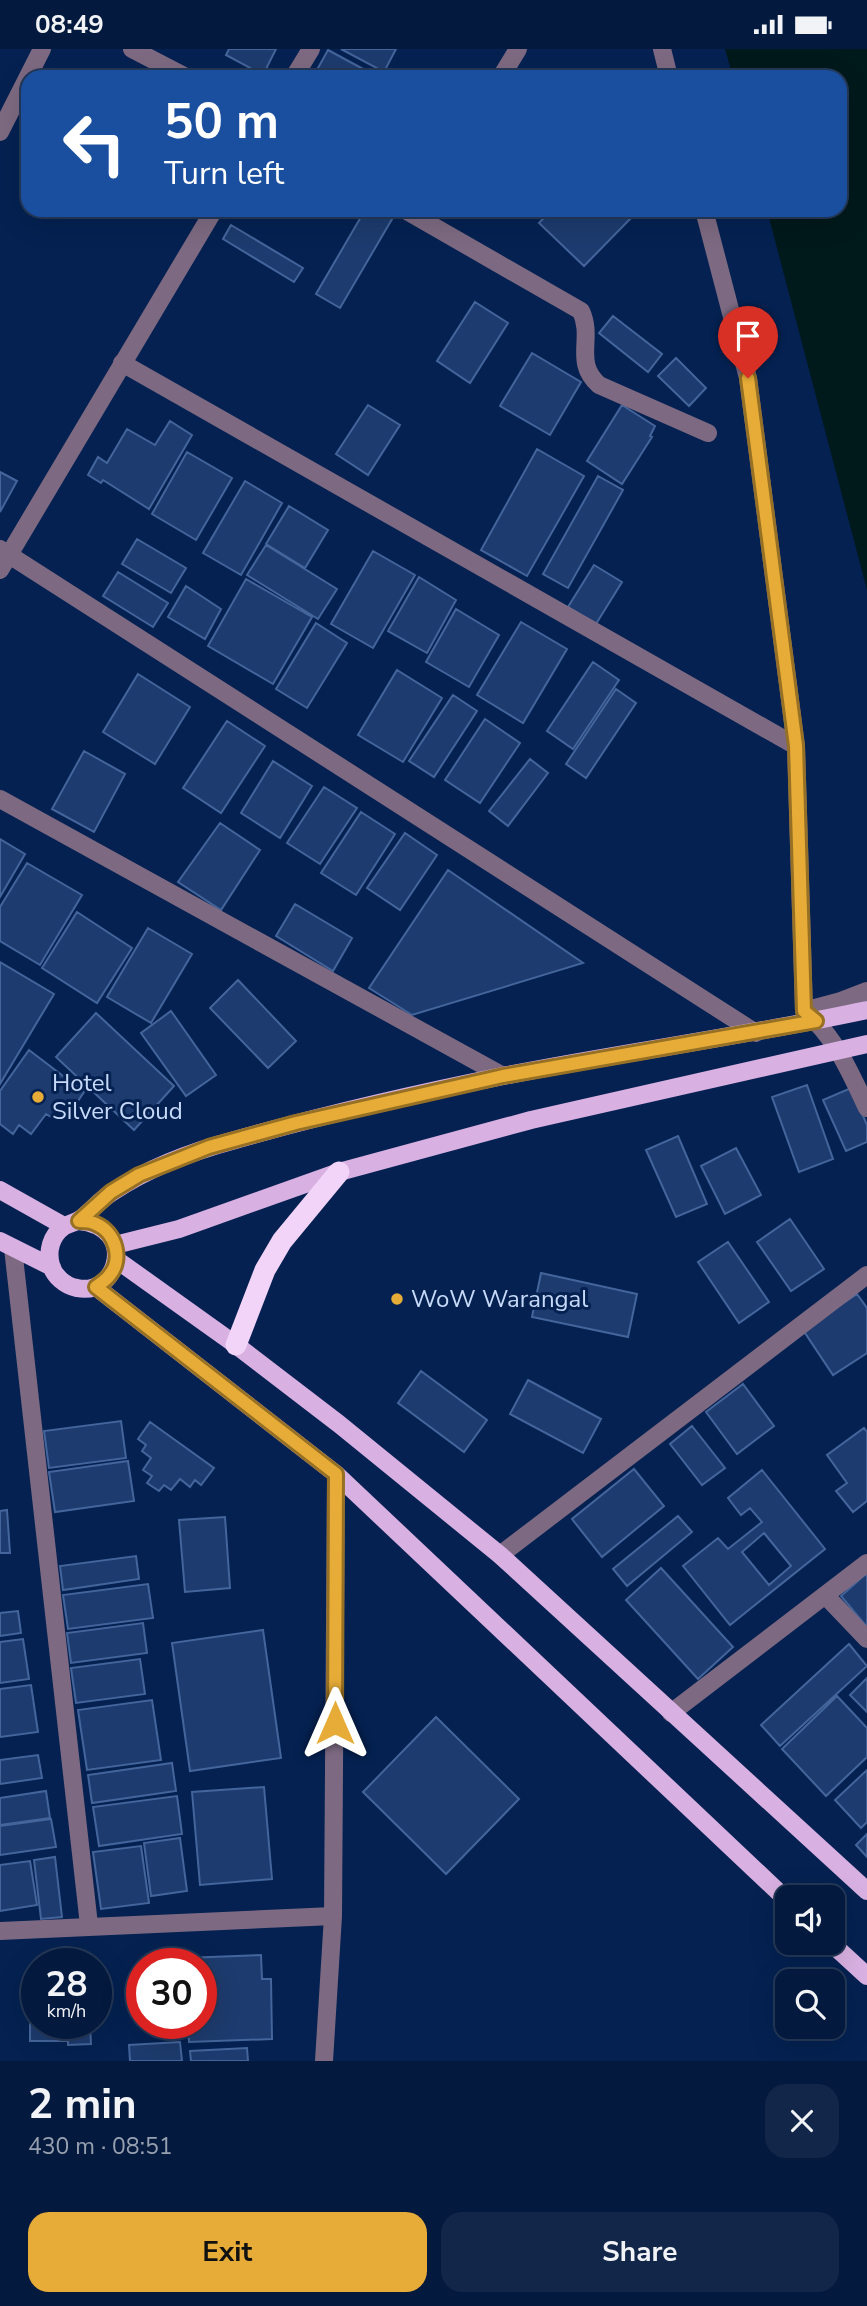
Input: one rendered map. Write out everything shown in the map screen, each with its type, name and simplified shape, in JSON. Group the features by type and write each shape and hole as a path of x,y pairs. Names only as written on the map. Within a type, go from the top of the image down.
{"highway":[{"path":"236,1345 265,1270 282,1241 339,1172"}],"main road":[{"path":"51,1267 49,1252 54,1237 111,1192 139,1175 209,1147 296,1123 503,1076 756,1033 810,1016 867,1010"},
{"path":"116,1252 339,1172 531,1120 867,1044"},
{"path":"0,1190 71,1224 94,1222 107,1231 116,1252 340,1424 500,1555 867,1891"},
{"path":"6,1245 51,1267 62,1282 78,1289 96,1287 110,1276 116,1252"},
{"path":"96,1287 336,1474 775,1890"},
{"path":"844,1955 867,1976"}],"street":[{"path":"31,70 42,49"},
{"path":"132,49 172,70"},
{"path":"298,70 311,49"},
{"path":"505,70 518,49"},
{"path":"662,49 667,70"},
{"path":"0,132 21,90"},
{"path":"0,570 5,551 210,217"},
{"path":"423,217 566,300 580,311 587,323 584,363 590,377 599,385 708,433"},
{"path":"706,217 748,378 796,746 810,1016 839,1049 867,1108"},
{"path":"122,363 796,746"},
{"path":"5,551 756,1033"},
{"path":"0,799 503,1076"},
{"path":"810,1016 867,991"},
{"path":"6,1245 89,1925"},
{"path":"500,1555 867,1275"},
{"path":"324,2061 333,1916 336,1474"},
{"path":"671,1713 867,1563"},
{"path":"825,1595 867,1639"},
{"path":"0,1931 333,1916"}],"shaded area":[{"path":"725,49 867,49 867,590 769,217 847,217 847,70 731,70"}],"building":[{"path":"229,49 276,49 266,70 254,70 226,55"},
{"path":"341,49 396,49 385,70"},
{"path":"328,50 365,70 317,70"},
{"path":"361,217 393,217 340,308 316,294"},
{"path":"545,217 632,217 584,266 539,223"},
{"path":"231,225 303,268 294,282 223,239"},
{"path":"475,302 508,323 470,383 437,361"},
{"path":"613,316 662,354 648,372 599,333"},
{"path":"532,353 581,382 550,435 500,406"},
{"path":"676,358 706,388 689,406 658,376"},
{"path":"368,405 400,425 368,475 336,454"},
{"path":"622,405 655,426 650,436 652,437 622,484 587,461"},
{"path":"170,421 192,435 149,509 103,480 101,483 88,475 98,457 107,463 127,429 155,445"},
{"path":"537,449 584,476 527,576 481,550"},
{"path":"187,452 232,478 196,540 152,514"},
{"path":"0,472 17,481 0,512"},
{"path":"598,476 623,490 568,588 543,574"},
{"path":"245,481 282,503 241,575 203,553"},
{"path":"289,506 328,530 305,568 266,544"},
{"path":"137,539 186,568 171,593 122,564"},
{"path":"266,545 337,589 318,619 247,575"},
{"path":"373,551 415,575 373,648 331,624"},
{"path":"594,565 622,582 596,624 568,607"},
{"path":"118,572 168,603 153,627 103,596"},
{"path":"419,577 456,600 427,653 388,631"},
{"path":"246,579 312,617 273,684 208,646"},
{"path":"186,586 221,609 205,639 168,617"},
{"path":"456,609 499,635 469,687 426,662"},
{"path":"521,622 567,649 523,723 477,695"},
{"path":"316,623 347,643 307,708 276,689"},
{"path":"593,662 619,680 573,749 547,731"},
{"path":"397,670 442,698 403,762 358,735"},
{"path":"138,674 190,707 155,764 103,732"},
{"path":"616,689 636,703 586,778 566,764"},
{"path":"453,695 477,711 434,777 409,761"},
{"path":"485,719 520,743 480,803 445,780"},
{"path":"227,721 265,746 221,813 183,788"},
{"path":"84,751 125,774 94,832 52,809"},
{"path":"530,759 548,773 508,826 489,811"},
{"path":"273,761 312,786 280,838 241,813"},
{"path":"324,787 357,808 320,864 287,843"},
{"path":"361,812 395,834 356,895 321,873"},
{"path":"220,823 260,850 221,910 178,882"},
{"path":"405,833 437,855 400,910 367,888"},
{"path":"0,839 25,854 0,897"},
{"path":"27,863 82,895 40,965 0,941 0,907"},
{"path":"448,870 583,963 412,1015 369,988"},
{"path":"295,904 352,938 333,971 276,936"},
{"path":"77,912 132,948 97,1003 42,968"},
{"path":"148,928 192,954 151,1023 107,997"},
{"path":"0,962 54,994 0,1084"},
{"path":"238,980 296,1041 268,1068 210,1008"},
{"path":"171,1011 216,1075 186,1096 141,1033"},
{"path":"96,1013 174,1086 134,1130 56,1057"},
{"path":"29,1050 84,1092 70,1113 64,1109 56,1120 46,1114 31,1134 19,1125 13,1134 0,1124 0,1091"},
{"path":"807,1085 833,1159 799,1172 772,1097"},
{"path":"851,1088 867,1125 867,1142 846,1151 823,1100"},
{"path":"678,1136 707,1204 676,1217 646,1150"},
{"path":"736,1148 761,1195 725,1214 701,1166"},
{"path":"790,1219 824,1269 791,1291 757,1242"},
{"path":"728,1242 769,1302 739,1323 698,1262"},
{"path":"541,1273 637,1294 628,1337 532,1317"},
{"path":"857,1294 867,1308 867,1353 833,1375 803,1330"},
{"path":"421,1371 487,1420 464,1452 398,1403"},
{"path":"528,1380 601,1419 583,1453 510,1414"},
{"path":"743,1384 774,1426 737,1454 706,1412"},
{"path":"121,1421 126,1458 49,1468 44,1431"},
{"path":"150,1422 214,1468 201,1485 195,1480 190,1487 180,1479 171,1490 164,1485 159,1491 147,1483 152,1476 143,1470 151,1458 142,1451 146,1445 138,1439"},
{"path":"692,1426 725,1468 702,1485 670,1444"},
{"path":"864,1428 867,1432 867,1501 853,1512 836,1491 847,1483 827,1455"},
{"path":"128,1461 134,1501 55,1512 49,1472"},
{"path":"634,1469 664,1506 602,1557 572,1519"},
{"path":"762,1470 825,1549 730,1625 683,1566 718,1538 728,1549 762,1522 750,1508 741,1515 728,1498","holes":["764,1533 791,1566 769,1585 742,1552"]},
{"path":"7,1510 10,1553 0,1553 0,1511"},
{"path":"678,1516 692,1532 627,1586 613,1569"},
{"path":"225,1517 230,1588 185,1592 179,1520"},
{"path":"136,1556 139,1579 63,1590 60,1566"},
{"path":"661,1568 733,1647 698,1679 626,1600"},
{"path":"867,1573 867,1627 841,1596"},
{"path":"148,1584 153,1618 68,1629 63,1595"},
{"path":"18,1611 21,1633 0,1636 0,1613"},
{"path":"143,1623 147,1653 71,1663 67,1633"},
{"path":"263,1630 281,1758 190,1771 172,1643"},
{"path":"23,1639 29,1679 0,1683 0,1642"},
{"path":"849,1644 867,1666 780,1746 761,1725"},
{"path":"140,1659 145,1694 76,1703 71,1668"},
{"path":"867,1678 867,1712 850,1695"},
{"path":"31,1685 38,1732 0,1737 0,1689"},
{"path":"837,1696 867,1728 867,1757 826,1796 782,1749"},
{"path":"152,1700 161,1760 87,1770 78,1710"},
{"path":"436,1717 519,1799 446,1874 363,1792"},
{"path":"38,1755 42,1778 0,1784 0,1760"},
{"path":"172,1763 176,1791 92,1803 88,1775"},
{"path":"867,1770 867,1822 861,1828 835,1800"},
{"path":"264,1787 272,1879 200,1885 192,1792"},
{"path":"46,1791 50,1818 0,1825 0,1798"},
{"path":"177,1796 182,1834 99,1846 93,1807"},
{"path":"51,1819 56,1847 0,1855 0,1826"},
{"path":"867,1834 867,1857 856,1845"},
{"path":"180,1838 187,1891 151,1896 144,1843"},
{"path":"141,1846 149,1903 101,1909 93,1852"},
{"path":"55,1857 62,1917 41,1919 34,1860"},
{"path":"30,1861 37,1905 0,1911 0,1865"},
{"path":"261,1955 262,1979 271,1979 272,2039 189,2042 189,2039 217,2039 217,1957"},
{"path":"91,2039 91,2044 68,2045 68,2041 30,2041"},
{"path":"180,2042 182,2061 130,2061 129,2045"},
{"path":"247,2048 248,2061 191,2061 190,2051"}],"place":[{"name":"Hotel Silver Cloud","path":"38,1097"},
{"name":"WoW Warangal","path":"397,1299"}],"route":[{"path":"335,1723 336,1474 96,1287 110,1276 117,1260 115,1245 107,1231 94,1222 79,1221 111,1192 139,1175 209,1147 296,1123 503,1076 816,1021 804,1011 796,746 748,378"}]}
